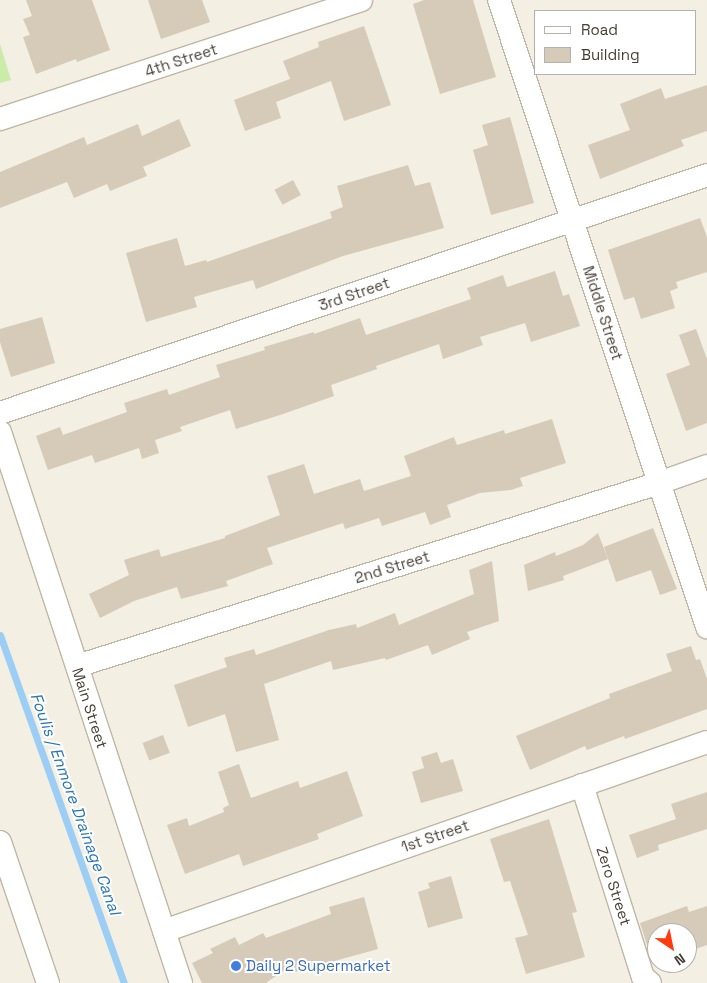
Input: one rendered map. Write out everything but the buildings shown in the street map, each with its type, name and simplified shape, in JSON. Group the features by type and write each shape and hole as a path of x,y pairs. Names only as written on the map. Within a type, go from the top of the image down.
{"street":[{"name":"4th Street","path":"0,119 361,0"},
{"name":"Middle Street","path":"499,0 707,627"},
{"name":"3rd Street","path":"0,413 707,175"},
{"name":"Main Street","path":"0,432 181,983"},
{"name":"2nd Street","path":"77,666 659,483 707,466"},
{"name":"1st Street","path":"164,931 707,742"},
{"name":"Zero Street","path":"582,785 643,977 650,983"},
{"path":"0,842 48,983"}],"green space":[{"path":"0,44 11,80 0,83"}],"waterway":[{"name":"Foulis / Enmore Drainage Canal","path":"0,635 124,983"}],"place":[{"name":"Daily 2 Supermarket","path":"236,966"}]}
